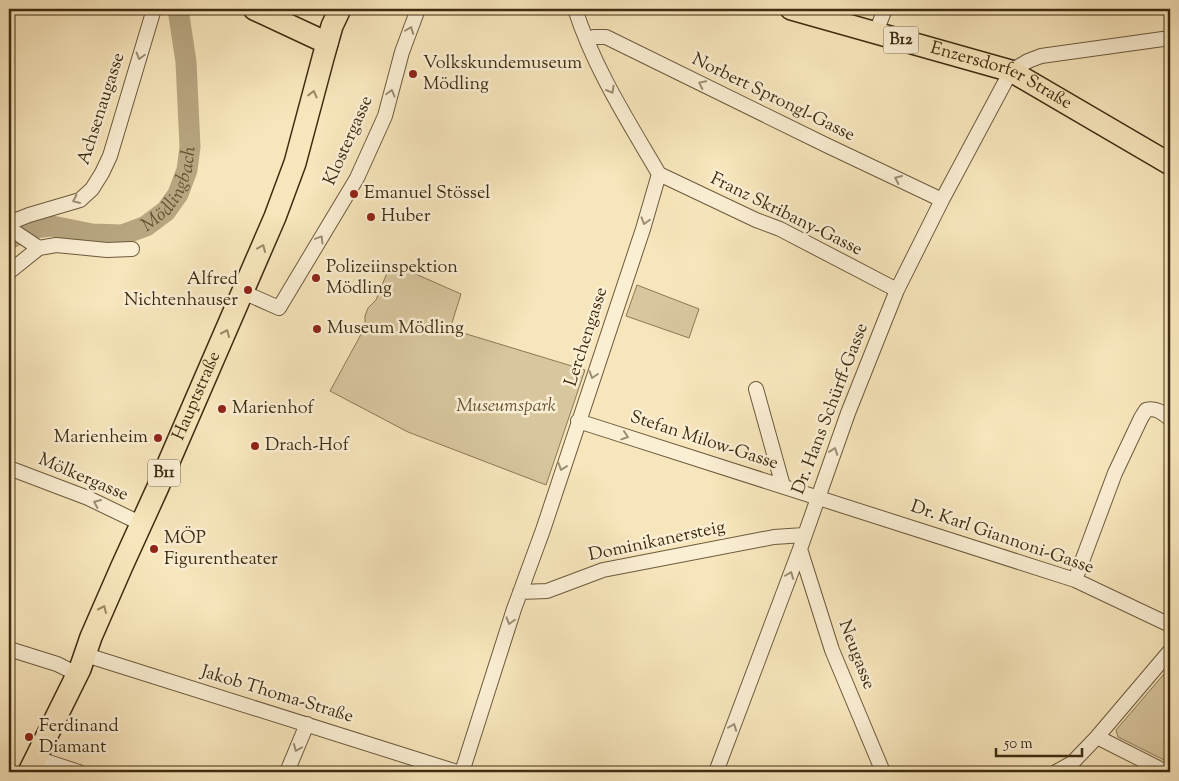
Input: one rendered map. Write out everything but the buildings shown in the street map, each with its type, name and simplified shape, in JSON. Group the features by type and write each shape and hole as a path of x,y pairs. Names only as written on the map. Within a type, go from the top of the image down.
{"main road":[{"path":"254,9 327,43"},
{"name":"Hauptstraße","path":"33,765 82,664 91,637 275,217 294,163 327,43 340,9"},
{"name":"Enzersdorfer Straße","path":"791,9 1011,71 1170,164"}],"street":[{"name":"Achsenaugasse","path":"10,227 80,200 92,189 102,174 110,156 154,9"},
{"name":"Klostergasse","path":"243,292 279,308 357,178 384,116 402,52 418,9"},
{"path":"575,9 592,39 601,72 659,174"},
{"path":"876,32 885,9"},
{"name":"Norbert Sprongl-Gasse","path":"592,39 606,37 942,200"},
{"path":"1011,71 1041,56 1170,38"},
{"name":"Dr. Hans Schürff-Gasse","path":"716,772 800,549 848,413 897,290 942,200 1011,71"},
{"name":"Franz Skribany-Gasse","path":"659,174 756,220 780,229 897,290"},
{"name":"Lerchengasse","path":"462,772 520,592 643,229 659,174"},
{"path":"10,227 40,248"},
{"path":"9,272 40,248 56,245 107,250 132,249"},
{"path":"756,389 783,486"},
{"path":"1075,580 1115,473 1141,418 1146,410 1150,409 1158,410 1170,419"},
{"name":"Stefan Milow-Gasse","path":"578,421 818,497"},
{"name":"Mölkergasse","path":"9,468 88,498 142,524"},
{"name":"Dr. Karl Giannoni-Gasse","path":"818,497 1075,580 1170,625"},
{"name":"Dominikanersteig","path":"520,592 547,592 603,570 774,537 804,535"},
{"name":"Neugasse","path":"800,549 832,650 883,772"},
{"name":"Jakob Thoma-Straße","path":"9,649 58,664 82,664 307,724 457,772"},
{"path":"1056,772 1072,763 1097,737 1170,651"},
{"path":"287,772 307,724"},
{"path":"1097,737 1166,772"},
{"path":"33,765 80,772"}],"green space":[{"name":"Museumspark","path":"391,263 461,294 450,329 585,370 546,485 408,432 330,391 365,327 365,316 368,308 376,300"},
{"path":"637,285 699,309 689,338 626,316"},
{"path":"1170,667 1170,763 1118,737 1116,730"}],"waterway":[{"name":"Mödlingbach","path":"9,239 32,228 52,226 92,234 122,235 146,226 166,211 178,194 187,170 190,147 186,62 178,9"}],"place":[{"name":"Volkskundemuseum Mödling","path":"413,74"},
{"name":"Emanuel Stössel","path":"354,194"},
{"name":"Huber","path":"371,217"},
{"name":"Polizeiinspektion Mödling","path":"316,278"},
{"name":"Alfred Nichtenhauser","path":"248,290"},
{"name":"Museum Mödling","path":"317,329"},
{"name":"Marienhof","path":"222,409"},
{"name":"Marienheim","path":"158,438"},
{"name":"Drach-Hof","path":"255,446"},
{"name":"MÖP Figurentheater","path":"154,549"},
{"name":"Ferdinand Diamant","path":"29,737"}]}
